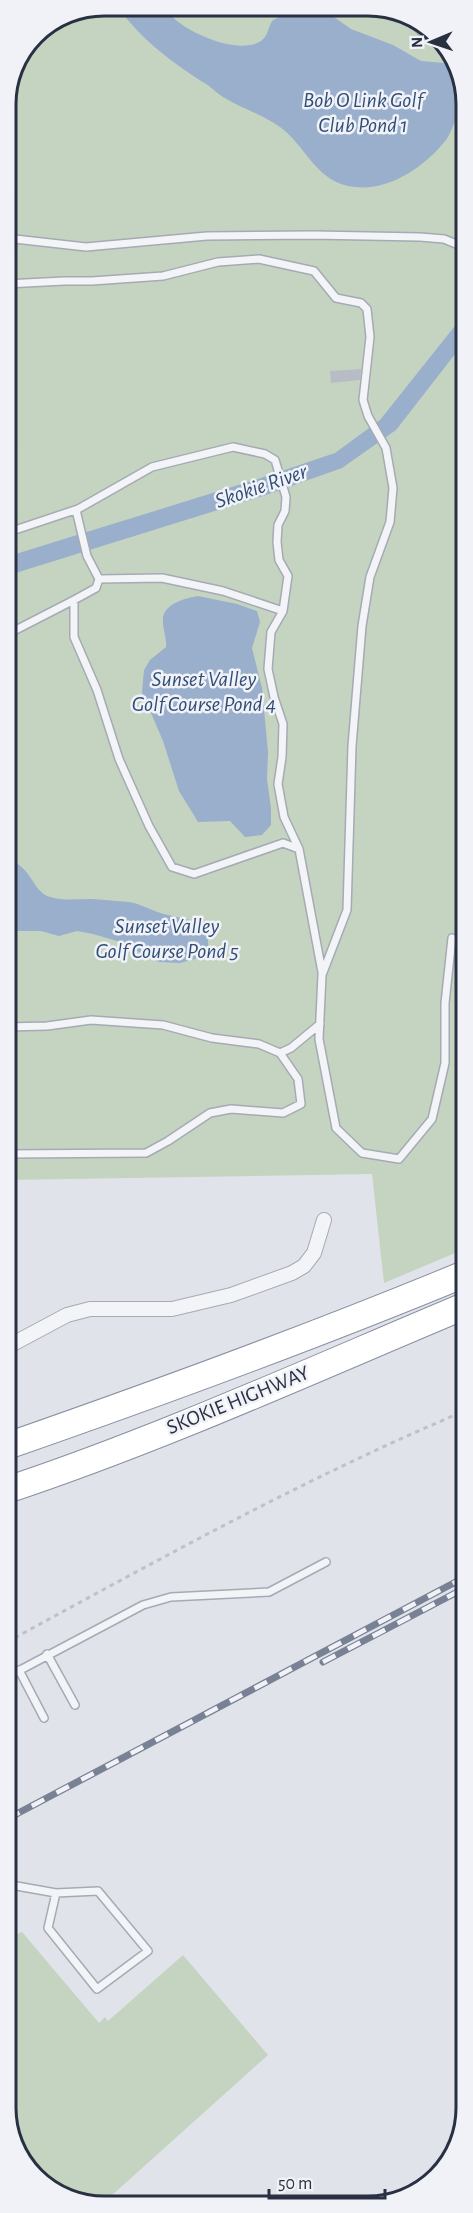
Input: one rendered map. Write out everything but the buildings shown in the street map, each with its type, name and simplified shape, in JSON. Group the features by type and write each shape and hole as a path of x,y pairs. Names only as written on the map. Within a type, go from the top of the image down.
{"highway":[{"name":"SKOKIE HIGHWAY","path":"16,1443 268,1353 456,1277"},
{"name":"SKOKIE HIGHWAY","path":"16,1487 251,1396 456,1309"}],"street":[{"path":"16,1342 67,1315 90,1309 172,1309 231,1295 292,1273 304,1266 314,1253 324,1220"}],"lane":[{"path":"17,239 86,247 207,236 420,237 444,238 456,243"},
{"path":"17,283 163,276 218,262 259,260 314,271 336,298 361,303 367,309 370,337 363,400 368,416 386,448 393,488 390,522 370,577 362,626 356,682 347,910 322,975"},
{"path":"17,529 76,510 152,467 234,447 265,454 275,460 286,497 285,511 278,525 279,560 288,576 283,611 270,632 268,669 283,724 278,784 284,817 299,849 322,975 319,1039 336,1128 362,1153 399,1159 432,1119 445,1063 445,1004 452,938"},
{"path":"17,629 96,588 99,579 87,556 76,510"},
{"path":"99,579 162,578 223,591 283,611"},
{"path":"74,600 74,637 97,690 119,759 149,826 172,867 194,874 283,843 299,849"},
{"path":"16,1154 146,1153 168,1142 210,1113 231,1108 283,1113 301,1104 298,1079 280,1053 260,1044 212,1038 163,1025 91,1020 47,1026 17,1027"},
{"path":"280,1053 291,1048 320,1024"},
{"path":"16,1672 143,1605 171,1597 269,1592 326,1562"},
{"path":"48,1653 75,1705"},
{"path":"19,1670 44,1718"},
{"path":"16,1887 56,1893 98,1891 148,1952 97,1989 48,1928 56,1893"}],"path":[{"path":"16,1637 249,1513 456,1415"}],"green space":[{"path":"104,16 368,16 386,18 412,28 435,46 445,60 454,82 456,93 456,1253 384,1283 372,1174 16,1180 17,99 19,82 35,51 46,38 76,21"},
{"path":"22,1932 99,2023 105,2017 108,2021 183,1955 268,2055 111,2196 87,2195 60,2185 38,2167 31,2157 23,2142 17,2120 16,1934"}],"water":[{"name":"Bob O Link Golf Club Pond 1","path":"124,16 172,16 194,32 238,46 261,41 267,34 272,21 280,16 333,16 351,29 393,45 421,61 447,64 456,93 455,119 446,140 415,169 376,186 348,186 336,182 318,169 289,134 280,127 223,97 171,60"},
{"name":"Skokie River","path":"456,325 456,353 396,430 342,468 266,495 17,573 17,554 335,453 380,420"},
{"name":"Sunset Valley Golf Course Pond 4","path":"198,596 237,604 257,611 260,622 252,648 262,688 268,752 267,779 271,808 271,825 262,835 245,837 230,821 198,822 179,791 163,741 142,692 144,670 150,660 166,647 163,621 165,613 177,602"},
{"name":"Sunset Valley Golf Course Pond 5","path":"17,863 39,890 50,897 129,902 195,922 205,931 208,949 198,958 180,963 159,962 117,941 93,934 77,931 59,936 41,931 17,931"}],"railway":[{"path":"16,1814 456,1582"},
{"path":"323,1662 456,1593"}]}
